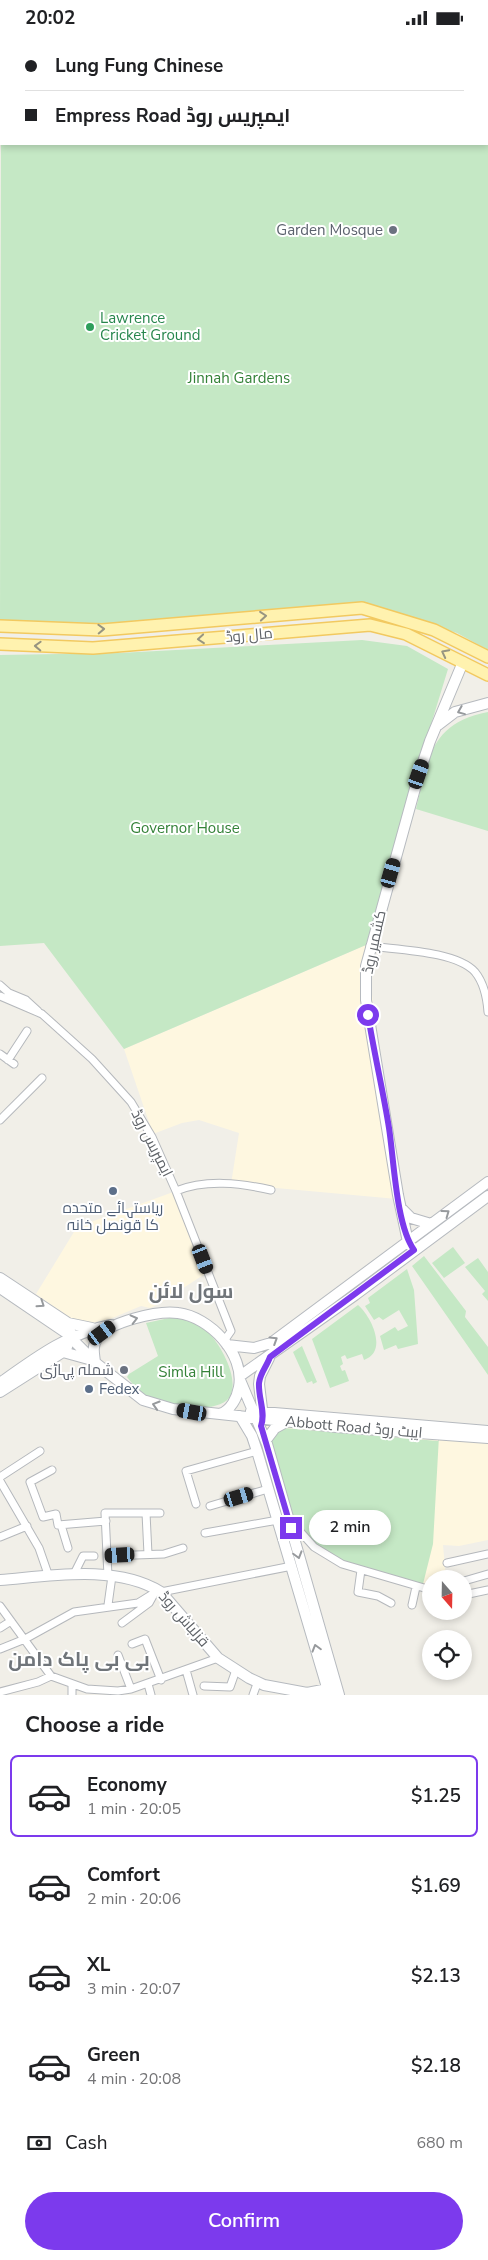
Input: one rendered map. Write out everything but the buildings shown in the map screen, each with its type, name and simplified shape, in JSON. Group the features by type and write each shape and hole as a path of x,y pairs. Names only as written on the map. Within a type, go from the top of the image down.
{"main road":[{"name":"مال روڈ","path":"0,625 102,630 362,608 434,630 488,657"},
{"name":"مال روڈ","path":"0,644 93,647 370,625 406,634 488,675"},
{"name":"کشمیر روڈ","path":"411,1246 401,1207 366,1000 366,966 419,774 463,662"},
{"path":"437,726 455,713 488,703"},
{"path":"0,1288 71,1337 95,1362 136,1396 150,1403 192,1412 220,1414 232,1404 240,1378 270,1357 411,1246 431,1224 488,1183"},
{"path":"225,1343 254,1348 271,1343 411,1246 488,1196"},
{"path":"401,1207 411,1219 431,1224"},
{"path":"0,1277 68,1323 94,1328"},
{"path":"0,1383 46,1351 71,1337 94,1328 156,1314 178,1312 189,1315 203,1323 225,1343 237,1363 240,1378 261,1417"},
{"path":"0,1392 68,1347 72,1330 68,1323"},
{"path":"95,1362 94,1347 96,1340 114,1324"},
{"path":"63,1352 95,1362"},
{"path":"270,1357 260,1376 261,1417 292,1566 329,1692"},
{"name":"Abbott Road ایبٹ روڈ","path":"220,1414 442,1431 488,1438"},
{"path":"240,1416 252,1436 268,1489 284,1526 340,1695"},
{"name":"Abbott Road ایبٹ روڈ","path":"261,1417 286,1422 442,1431 488,1431"},
{"path":"266,1441 275,1428 286,1422"},
{"name":"قزلباش روڈ","path":"0,1580 48,1574 110,1576 150,1584 218,1658 249,1678 264,1685 307,1693 329,1692"}],"street":[{"path":"370,946 435,955 452,960 471,969 482,984 488,1012"},
{"path":"0,985 10,993 26,1000 42,1014"},
{"name":"ایمپریس روڈ","path":"0,996 42,1014 92,1059 131,1102 152,1137 176,1191 231,1331 225,1343"},
{"path":"0,1054 11,1062 27,1031"},
{"path":"0,1120 42,1078"},
{"path":"176,1191 192,1185 208,1183 243,1185 270,1190"},
{"path":"40,1451 1,1482 39,1548 48,1574"},
{"path":"196,1504 186,1471 257,1451"},
{"path":"52,1470 30,1482 43,1517 56,1514 68,1548"},
{"path":"210,1506 268,1489"},
{"path":"108,1605 110,1576 105,1513 160,1513"},
{"path":"146,1513 148,1554"},
{"path":"61,1525 106,1521"},
{"path":"0,1537 27,1526"},
{"path":"205,1533 284,1526 297,1528 314,1547 336,1561 422,1588"},
{"path":"107,1556 164,1554 183,1548"},
{"path":"447,1563 488,1553"},
{"path":"74,1575 83,1556 94,1556"},
{"path":"0,1649 25,1639 74,1612 138,1603 158,1592 292,1566"},
{"path":"361,1570 358,1592 378,1595 391,1603"},
{"path":"477,1592 472,1579 488,1574"},
{"path":"412,1605 416,1587"},
{"path":"472,1593 488,1590"},
{"path":"122,1623 149,1603 158,1592"},
{"path":"2,1611 25,1639 50,1676 72,1685 98,1690 131,1689 161,1680 218,1658"},
{"path":"0,1628 11,1621"},
{"path":"132,1644 145,1639 161,1680"},
{"path":"118,1655 131,1689"},
{"path":"204,1686 230,1687 236,1670"},
{"path":"186,1671 193,1695"},
{"path":"0,1692 38,1682 50,1676"},
{"path":"253,1695 258,1681"},
{"path":"148,1684 151,1695"},
{"path":"72,1685 72,1695"}],"shaded area":[{"path":"366,945 397,1199 231,1184 239,1133 199,1120 182,1123 153,1134 124,1049"},
{"path":"176,1191 208,1272 150,1308 141,1306 110,1319 86,1324 74,1321 36,1294 77,1227"},
{"path":"252,1417 488,1438 488,1540 459,1546 443,1545 445,1570 422,1570 422,1586 282,1530"}],"green space":[{"name":"Jinnah Gardens","path":"1,145 488,145 488,650 457,633 364,603 101,627 0,624"},
{"name":"Governor House","path":"362,640 407,646 448,669 366,945 124,1049 44,943 0,946 0,655 119,653"},
{"path":"488,712 488,831 416,809 429,759 443,734 454,725 469,717"},
{"path":"453,1247 465,1263 444,1278 432,1263"},
{"path":"424,1256 466,1311 465,1317 488,1347 488,1375 412,1266"},
{"path":"478,1258 488,1272 488,1301 482,1294 485,1291 465,1267"},
{"path":"407,1269 414,1290 418,1344 398,1349 396,1345 384,1350 380,1336 395,1327 398,1331 408,1326 399,1310 383,1320 379,1317 374,1320 365,1306 370,1303 368,1298"},
{"path":"358,1305 372,1326 376,1342 375,1350 371,1356 364,1360 362,1354 347,1359 345,1355 341,1357 343,1364 340,1366 342,1371 345,1370 349,1381 330,1388 312,1339"},
{"name":"Simla Hill","path":"178,1316 194,1322 205,1329 224,1354 233,1382 229,1398 223,1403 203,1408 190,1408 157,1402 137,1389 127,1377 158,1356 146,1323"},
{"path":"302,1346 317,1382 313,1384 312,1381 307,1383 293,1352"},
{"path":"284,1428 438,1441 439,1436 433,1544 426,1570 422,1570 422,1588 342,1564 314,1550 298,1537 269,1436"}],"place":[{"name":"Garden Mosque","path":"393,230"},
{"name":"Lawrence Cricket Ground","path":"90,327"},
{"name":"ریاستہائے متحدہ کا قونصل خانہ","path":"113,1191"},
{"name":"شملہ پہاڑی","path":"124,1370"},
{"name":"Fedex","path":"89,1389"}],"district":[{"name":"سول لائن","path":"191,1291"},
{"name":"بی بی پاک دامن","path":"79,1659"}],"route":[{"path":"291,1528 261,1426 264,1420 259,1384 263,1369 268,1364 270,1357 414,1250 408,1242 400,1202 389,1126 368,1015"}]}
